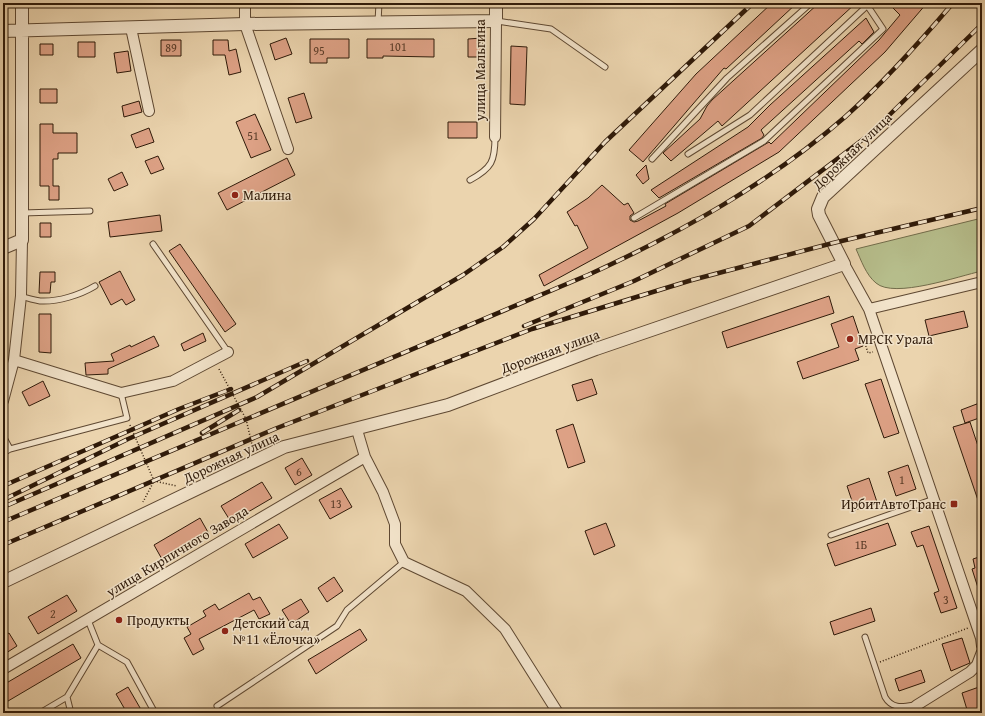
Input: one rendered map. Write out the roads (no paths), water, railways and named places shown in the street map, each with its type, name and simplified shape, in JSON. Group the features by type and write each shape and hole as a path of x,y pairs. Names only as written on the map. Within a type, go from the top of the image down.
{"street":[{"path":"3,401 5,382 14,360 21,296 22,3"},
{"path":"245,3 245,24 288,149"},
{"name":"улица Мальгина","path":"495,137 496,3"},
{"path":"3,31 245,24 496,21"},
{"path":"131,28 149,111"},
{"name":"Дорожная улица","path":"3,582 284,447 357,430 448,405 596,349 844,264 819,215 818,209 823,197 982,50"},
{"path":"5,245 22,240"},
{"path":"844,264 869,309 981,638 982,646"},
{"path":"869,309 982,282"},
{"path":"14,360 121,393 173,381 228,352"},
{"path":"357,430 365,458 382,492 395,524 395,544 404,562 466,591 505,629 558,713"},
{"name":"улица Кирпичного Завода","path":"3,669 365,458"},
{"path":"908,713 917,705 970,672 977,665 982,652"}],"lane":[{"path":"378,23 379,3"},
{"path":"652,159 727,78 810,3"},
{"path":"634,218 764,141 883,29 869,4 750,115 688,154"},
{"path":"496,21 551,29 605,68"},
{"path":"470,180 486,172 495,154 495,137"},
{"path":"22,213 90,211"},
{"path":"152,244 228,352"},
{"path":"21,296 41,301 83,293 94,286"},
{"path":"3,453 10,449 127,418 121,393"},
{"path":"3,436 10,449"},
{"path":"831,535 934,499"},
{"path":"217,706 337,626 347,610 404,562"},
{"path":"88,620 98,645 127,662 155,713"},
{"path":"864,637 885,697 889,703 896,707 917,705"},
{"path":"40,713 67,697 98,645"},
{"path":"67,697 71,713"}],"railway":[{"path":"8,505 257,397 463,275 503,247 534,219 605,142 753,3"},
{"path":"3,522 588,275 689,224 722,205 785,164 845,117 901,62 953,3"},
{"path":"524,326 634,281 749,226 870,134 982,24"},
{"path":"3,545 277,428 532,329 692,280 833,243 982,208"},
{"path":"5,499 128,439 307,361"},
{"path":"3,486 179,409 231,389"},
{"path":"202,433 239,410"}],"place":[{"name":"Малина","path":"235,195"},
{"name":"МРСК Урала","path":"850,339"},
{"name":"ИрбитАвтоТранс","path":"954,504"},
{"name":"Продукты","path":"119,620"},
{"name":"Детский сад №11 «Ёлочка»","path":"225,631"}]}
